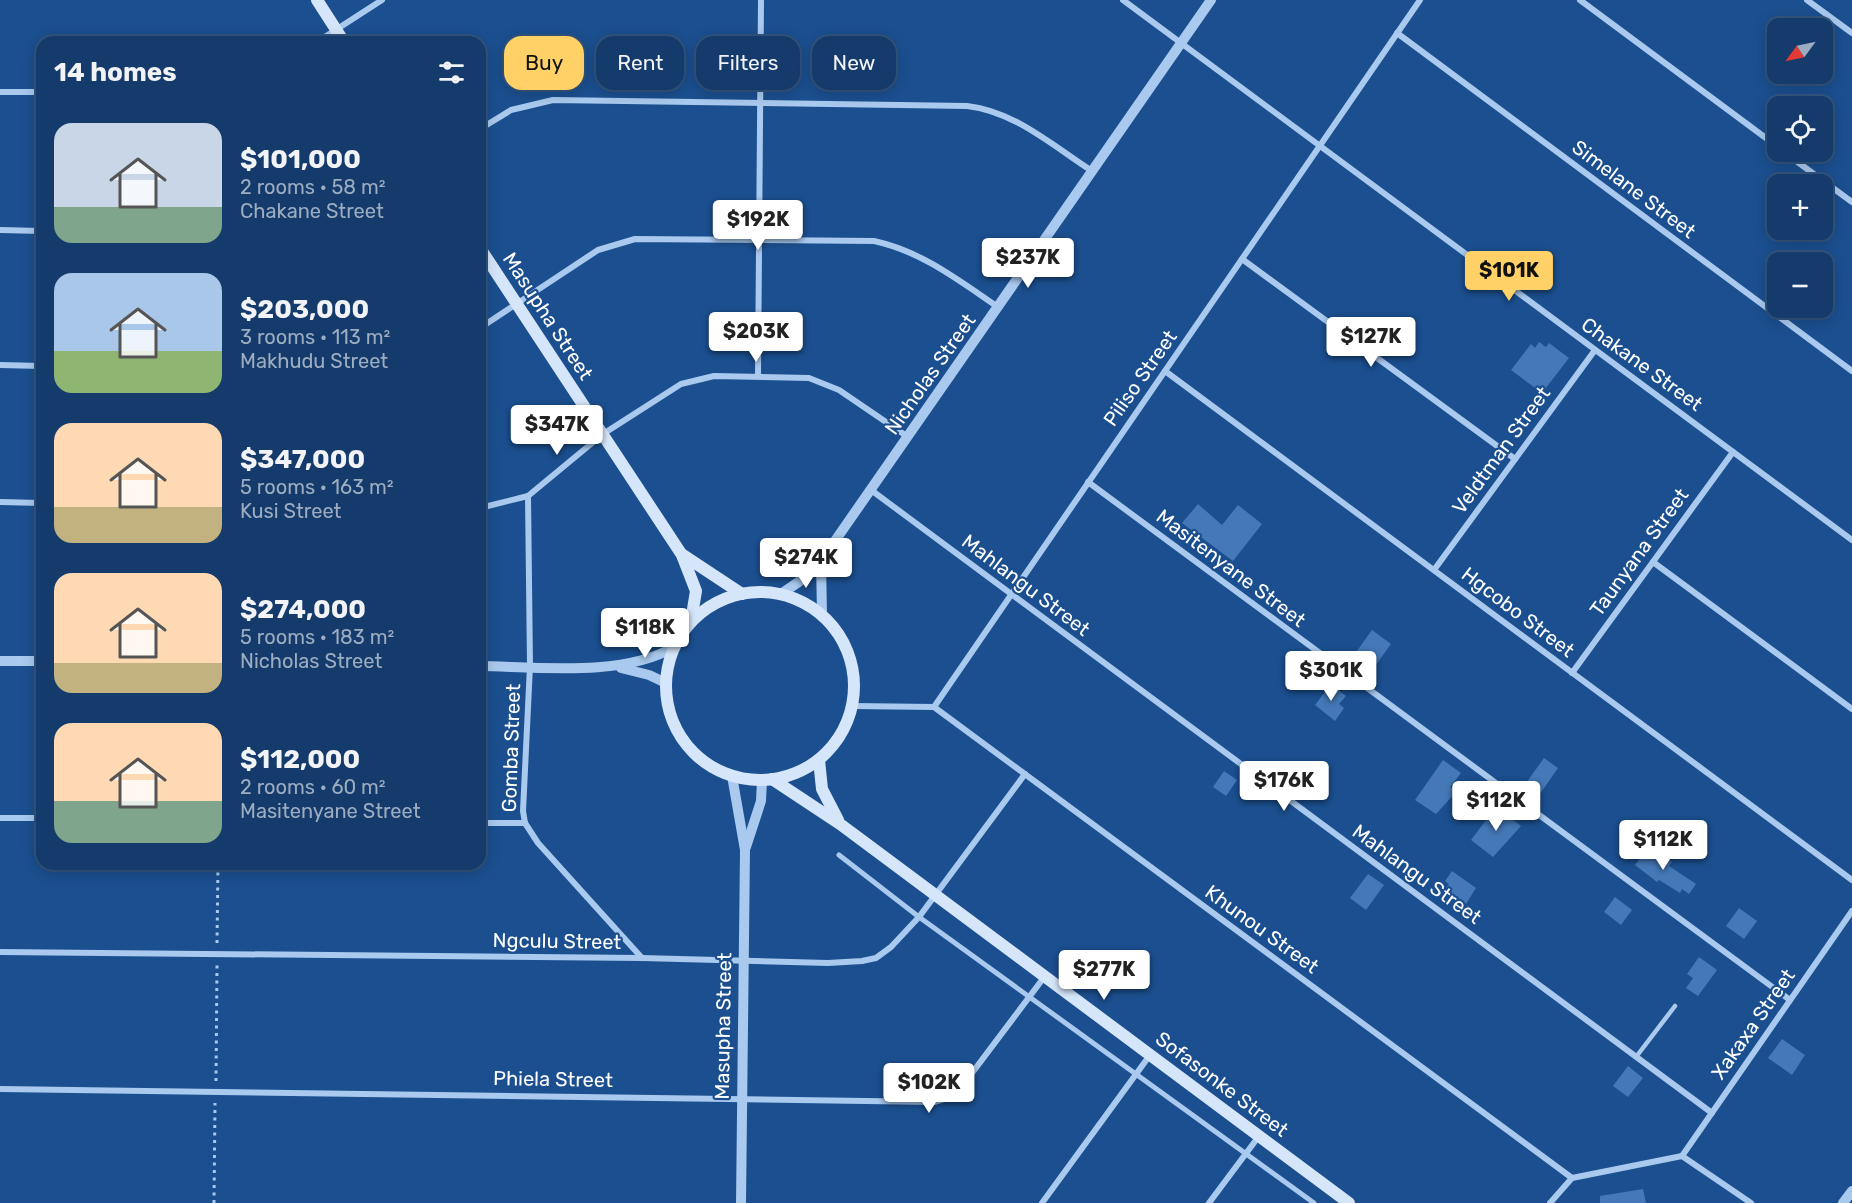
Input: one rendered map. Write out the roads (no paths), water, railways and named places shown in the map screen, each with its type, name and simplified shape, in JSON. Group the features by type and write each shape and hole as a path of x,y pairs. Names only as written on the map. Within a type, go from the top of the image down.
{"main road":[{"path":"317,0 340,36"},
{"name":"Masupha Street","path":"486,257 682,555 696,591 691,622"},
{"name":"Masupha Street","path":"682,555 742,594"},
{"name":"Sofasonke Street","path":"761,592 781,594 803,602 822,615 839,634 850,657 854,681 852,706 845,728 832,747 819,760 795,774 767,780 732,776 705,762 684,740 670,713 666,683 674,647 691,622 723,599 742,594 761,592"},
{"name":"Sofasonke Street","path":"819,760 822,789 840,824"},
{"name":"Sofasonke Street","path":"767,780 840,824 1349,1203"}],"street":[{"path":"326,36 382,0"},
{"path":"758,375 761,0"},
{"name":"Chakane Street","path":"1123,0 1852,540"},
{"name":"Nicholas Street","path":"781,594 800,581 821,561 1211,0"},
{"name":"Piliso Street","path":"933,707 1420,0"},
{"path":"1580,0 1767,139"},
{"path":"1807,0 1852,33"},
{"name":"Simelane Street","path":"1397,33 1852,371"},
{"path":"0,92 36,92"},
{"path":"486,126 511,111 554,100 982,108 1017,123 1092,171"},
{"path":"1798,162 1852,202"},
{"path":"0,230 36,231"},
{"path":"486,324 598,250 635,239 874,241 893,245 925,259 998,307"},
{"path":"1242,259 1515,459"},
{"name":"Veldtman Street","path":"1434,570 1595,350"},
{"path":"0,365 36,366"},
{"name":"Hgcobo Street","path":"1165,371 1852,880"},
{"path":"486,506 528,496 603,434 681,384 714,376 758,375 809,378 824,382 908,437"},
{"name":"Taunyana Street","path":"1572,673 1733,452"},
{"name":"Masitenyane Street","path":"1088,482 1790,1000"},
{"name":"Mahlangu Street","path":"871,490 1712,1113"},
{"name":"Gomba Street","path":"528,496 530,666 525,823 538,843 642,958"},
{"path":"0,502 36,503"},
{"path":"821,561 822,615"},
{"path":"1653,562 1852,709"},
{"path":"486,666 612,666 654,658 674,647"},
{"path":"0,661 36,662"},
{"path":"612,666 649,675 666,683"},
{"path":"852,706 933,707"},
{"name":"Khunou Street","path":"933,707 1572,1178"},
{"name":"Ngculu Street","path":"0,952 642,958 828,963 876,958 891,947 919,917 1025,774"},
{"name":"Masupha Street","path":"732,776 745,850 741,1203"},
{"name":"Masupha Street","path":"745,850 767,780"},
{"path":"0,818 36,818"},
{"path":"486,823 525,823"},
{"path":"839,855 919,917 1314,1203"},
{"name":"Xakaxa Street","path":"1682,1156 1852,911"},
{"name":"Phiela Street","path":"0,1089 945,1100 960,1089 1045,976"},
{"path":"1042,1203 1150,1055"},
{"path":"1209,1203 1259,1136"},
{"path":"1550,1203 1572,1178 1682,1156 1751,1203"},
{"path":"1843,1203 1852,1191"}],"lane":[{"path":"1636,1057 1675,1006"}]}
